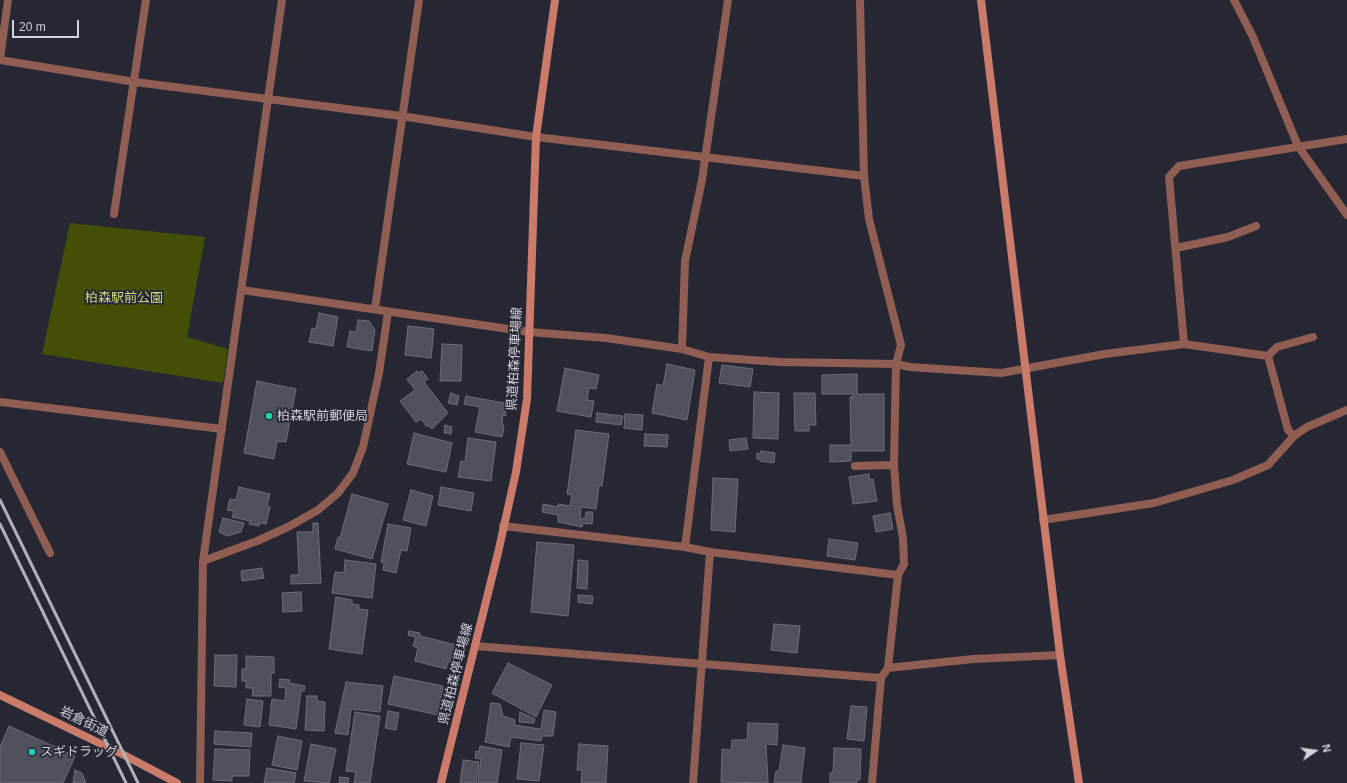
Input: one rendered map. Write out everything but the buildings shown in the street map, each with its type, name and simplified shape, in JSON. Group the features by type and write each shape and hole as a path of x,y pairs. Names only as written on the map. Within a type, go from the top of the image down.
{"street":[{"path":"8,0 0,59 135,82 401,116 536,137 864,176"},
{"path":"114,214 135,82 146,0"},
{"path":"200,783 203,561 282,0"},
{"path":"375,309 418,0"},
{"name":"県道柏森停車場線","path":"441,783 498,553 516,472 527,399 536,137 555,0"},
{"path":"682,349 685,261 706,158 728,0"},
{"path":"860,0 864,176 869,219 901,345 896,364 894,465 896,505 903,538 904,564 898,575 888,668 881,678 872,783"},
{"path":"981,0 1043,520 1060,655 1079,783"},
{"path":"1234,0 1253,37 1298,146 1347,215"},
{"path":"1184,344 1169,177 1179,166 1347,138"},
{"path":"1176,248 1228,237 1256,226"},
{"path":"242,290 529,332 606,338 682,349 709,356 780,362 896,364 910,367 1001,374 1024,368 1105,354 1184,344 1268,356"},
{"path":"203,561 257,541 288,527 318,510 338,493 353,473 363,447 379,373 388,312"},
{"path":"1268,356 1277,347 1313,337"},
{"path":"685,546 709,356"},
{"path":"1268,356 1288,430 1294,436"},
{"path":"0,402 222,430"},
{"path":"1043,520 1154,503 1212,487 1268,465 1294,436 1307,427 1347,410"},
{"path":"0,452 50,553"},
{"path":"855,466 894,465"},
{"path":"503,526 685,546 710,552 898,575"},
{"path":"693,783 703,664 710,552"},
{"path":"475,646 881,678"},
{"path":"888,668 973,659 1060,655"},
{"name":"岩倉街道","path":"0,695 124,755 177,783"}],"green space":[{"name":"柏森駅前公園","path":"70,223 205,237 187,337 228,349 223,383 42,354"}],"railway":[{"path":"0,500 138,783"},
{"path":"0,524 126,783"}],"place":[{"name":"柏森駅前郵便局","path":"269,416"},
{"name":"スギドラッグ","path":"32,752"}]}
